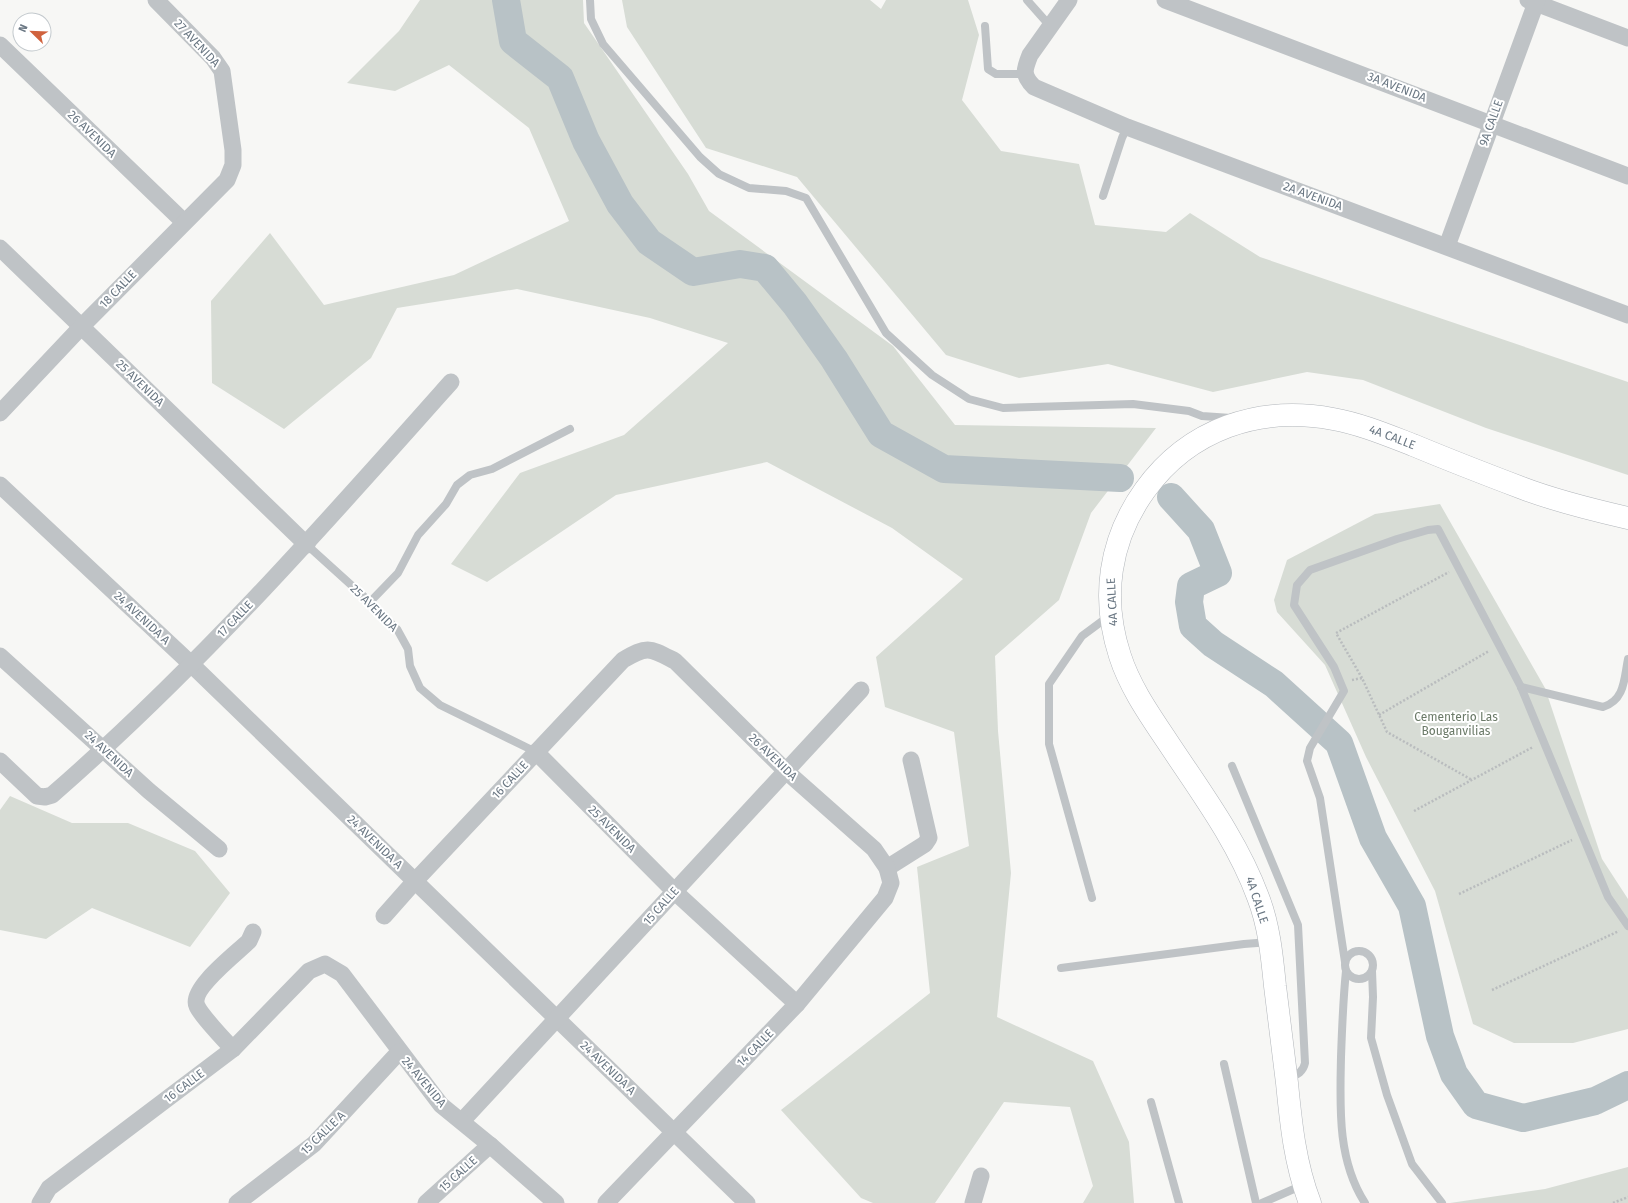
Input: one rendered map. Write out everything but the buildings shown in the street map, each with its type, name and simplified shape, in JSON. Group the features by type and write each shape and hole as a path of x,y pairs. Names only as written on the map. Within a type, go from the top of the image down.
{"main road":[{"name":"4A CALLE","path":"1307,1194 1294,1145 1270,942 1260,900 1244,861 1131,684 1115,637 1112,614 1110,571 1119,536 1128,516 1155,477 1172,459 1210,434 1231,423 1250,419 1305,415 1334,419 1372,429 1526,489 1628,518"}],"street":[{"name":"27 AVENIDA","path":"156,0 213,58 222,71 233,165"},
{"path":"1024,74 1030,55 1069,0"},
{"name":"3A AVENIDA","path":"1165,0 1628,176"},
{"path":"1534,1 1628,38"},
{"name":"9A CALLE","path":"1447,246 1534,1"},
{"name":"26 AVENIDA","path":"0,45 184,222"},
{"name":"2A AVENIDA","path":"1024,74 1027,80 1034,87 1128,127 1447,246 1628,316"},
{"name":"18 CALLE","path":"0,413 82,326 227,180 233,165"},
{"name":"25 AVENIDA","path":"0,248 307,545"},
{"name":"17 CALLE","path":"0,761 37,796 45,798 52,795 105,749 191,664 307,545 451,382"},
{"name":"24 AVENIDA A","path":"0,484 191,664 747,1203"},
{"name":"26 AVENIDA","path":"641,649 655,650 675,660 788,772 874,849 889,875"},
{"name":"16 CALLE","path":"384,916 415,881 623,660 641,649"},
{"name":"24 AVENIDA","path":"0,656 105,749 149,791 219,849"},
{"name":"15 CALLE","path":"462,1121 558,1020 674,891 788,772 861,690"},
{"name":"25 AVENIDA","path":"536,752 674,891 797,1004"},
{"path":"889,875 925,844 929,838 911,760"},
{"name":"14 CALLE","path":"606,1203 797,1004 886,898 889,875"},
{"path":"233,1049 197,1006 196,997 201,986 249,941 254,932"},
{"name":"16 CALLE","path":"40,1203 50,1188 233,1049 309,971 325,964"},
{"name":"24 AVENIDA","path":"325,964 342,974 399,1052 441,1105 462,1121 556,1203"},
{"name":"15 CALLE A","path":"237,1203 314,1144 399,1052"},
{"name":"15 CALLE","path":"426,1203 490,1145"},
{"path":"973,1203 981,1176"}],"lane":[{"path":"590,0 591,20 602,44 700,157 719,174 749,188 786,191 806,198 886,333 932,375 969,399 1003,408 1133,404 1189,411 1202,416 1250,419"},
{"path":"1027,0 1050,26"},
{"path":"985,26 988,69 996,74 1024,74"},
{"path":"1103,196 1122,138 1128,127"},
{"path":"370,602 398,573 418,535 446,504 457,485 470,475 492,469 570,429"},
{"path":"1365,1203 1350,1175 1342,1133 1343,1000 1346,971 1320,798 1307,761 1310,748 1344,691 1334,667 1294,605 1297,585 1310,570 1397,539 1428,530 1438,529 1522,687 1582,835 1608,896 1624,928"},
{"name":"25 AVENIDA","path":"307,545 370,602 397,630 408,650 410,666 420,688 440,705 536,752"},
{"path":"1092,898 1049,744 1049,684 1082,636 1112,614"},
{"path":"1522,687 1603,707 1614,703 1621,693 1628,659"},
{"path":"1232,766 1298,925 1305,1063 1304,1068 1300,1073 1286,1079"},
{"path":"1061,968 1244,944 1270,942"},
{"path":"1345,962 1351,953 1360,951 1365,952 1371,957 1373,966 1371,1038 1387,1095 1412,1164 1442,1203"},
{"path":"1346,971 1349,975 1358,979 1366,977 1372,971"},
{"path":"1224,1064 1256,1203"},
{"path":"1151,1102 1179,1203"},
{"path":"1262,1203 1307,1194"}],"path":[{"path":"1458,567 1336,633 1362,678 1387,732 1472,780"},
{"path":"1379,715 1500,644"},
{"path":"1341,683 1362,678"},
{"path":"1414,811 1544,741"},
{"path":"1459,894 1582,835"},
{"path":"1492,990 1624,928"},
{"path":"1613,1203 1628,1197"}],"green space":[{"path":"420,0 583,0 584,23 688,174 709,211 893,346 955,425 1156,428 1091,513 1059,600 995,656 998,731 1011,873 997,1017 1093,1061 1129,1142 1134,1203 1083,1203 1093,1186 1070,1107 1004,1102 935,1203 873,1203 861,1198 781,1110 930,993 917,867 969,846 954,732 885,707 876,657 963,579 892,528 767,462 616,495 487,582 451,564 520,473 624,435 728,343 650,318 517,289 397,308 371,358 284,429 212,383 211,301 270,233 324,305 454,275 569,221 529,128 449,65 395,91 347,83 399,31"},
{"path":"622,0 870,0 881,9 886,0 968,0 979,35 962,100 1001,151 1079,164 1095,225 1166,232 1190,213 1260,257 1628,382 1628,475 1486,428 1363,380 1307,372 1213,392 1108,364 1019,378 946,355 797,177 706,148 627,27"},
{"name":"Cementerio Las Bouganvilias","path":"1440,504 1545,688 1602,859 1628,899 1628,1029 1573,1043 1514,1043 1473,1024 1435,891 1366,757 1325,665 1277,612 1274,600 1287,560 1375,514"},
{"path":"10,796 72,823 128,823 195,851 230,893 190,947 92,908 46,939 0,930 0,810"},
{"path":"1628,1167 1628,1203 1450,1203 1545,1189"}],"waterway":[{"path":"506,0 513,41 560,78 586,141 620,204 649,242 693,272 740,264 765,268 795,304 834,359 881,434 944,469 1120,478"},
{"path":"1171,497 1201,530 1218,573 1191,586 1189,602 1193,626 1213,644 1274,684 1339,743 1373,838 1412,906 1440,1036 1454,1074 1476,1105 1523,1118 1595,1101 1628,1085"}]}
